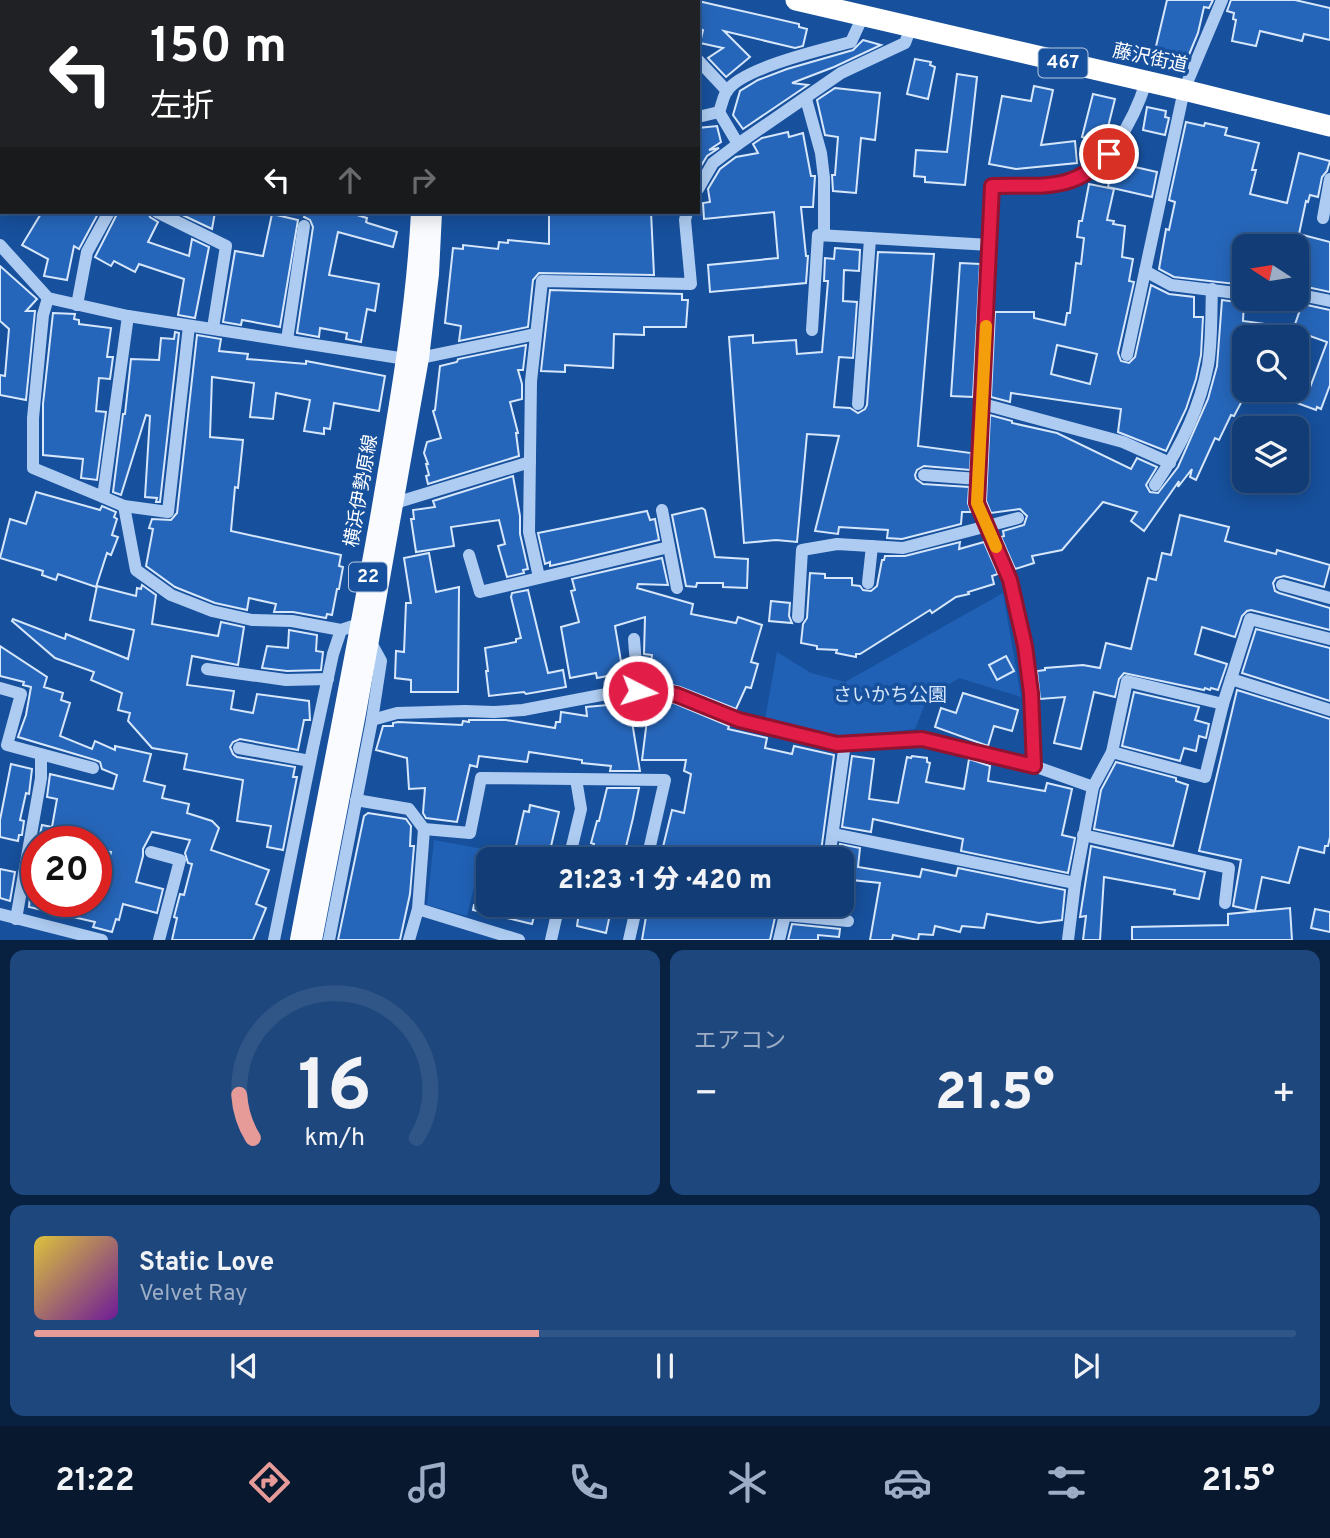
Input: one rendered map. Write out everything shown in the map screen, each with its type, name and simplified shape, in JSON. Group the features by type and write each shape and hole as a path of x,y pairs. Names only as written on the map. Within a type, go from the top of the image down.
{"highway":[{"name":"藤沢街道","path":"802,1 1330,126"}],"main road":[{"name":"横浜伊勢原線","path":"313,940 395,503 413,359 420,214"},
{"name":"横浜伊勢原線","path":"299,940 359,624 430,274 433,214"}],"street":[{"path":"1127,355 1184,90 1222,0"},
{"path":"719,112 727,91 738,80 782,62 851,42 863,16"},
{"path":"700,185 713,163 738,144 841,73 905,43 911,27"},
{"path":"700,62 727,91"},
{"path":"1034,766 1031,693 1025,646 1010,580 977,503 992,186 1044,186 1072,181 1094,170 1109,154 1138,107 1146,82"},
{"path":"806,99 821,153 824,234"},
{"path":"700,117 719,112"},
{"path":"719,112 738,144"},
{"path":"1322,218 1330,179"},
{"path":"77,305 87,252 108,214"},
{"path":"161,214 226,246 213,328"},
{"path":"539,577 529,532 531,381 542,281 691,284 686,214"},
{"path":"287,340 304,226"},
{"path":"812,330 818,235 990,245"},
{"path":"858,404 870,239"},
{"path":"0,245 48,298 128,316 413,359 536,334"},
{"path":"1145,271 1171,285 1232,292"},
{"path":"1155,485 1170,463 1199,399 1208,364 1212,289"},
{"path":"1309,297 1330,301"},
{"path":"48,298 43,315 33,418 33,468 124,506 168,512 189,326"},
{"path":"103,497 128,316"},
{"path":"983,404 1123,442 1170,463"},
{"path":"395,503 530,462"},
{"path":"924,475 978,479"},
{"path":"124,506 136,569 171,595 212,611 252,620 292,621 341,630 359,624"},
{"path":"662,510 677,588"},
{"path":"798,617 802,550 837,544 903,548 986,524 1018,518"},
{"path":"868,583 872,546"},
{"path":"469,555 480,592 669,547"},
{"path":"1282,585 1330,598"},
{"path":"1112,752 1205,777 1223,704 1250,619 1330,639"},
{"path":"274,940 310,761 341,630"},
{"path":"634,639 638,691"},
{"path":"329,940 381,661 370,641"},
{"path":"207,669 286,680 328,679"},
{"path":"1231,679 1330,710"},
{"path":"1068,940 1083,835 1093,787 1112,752 1127,681 1223,704"},
{"path":"0,688 21,695 7,744 93,768"},
{"path":"372,720 397,713 523,710 617,692 653,690 677,695 739,720 837,744 922,739 1034,766 1093,787"},
{"path":"831,847 845,743"},
{"path":"239,748 310,761"},
{"path":"16,919 41,778 41,755"},
{"path":"424,829 470,833 481,778 665,780 650,847"},
{"path":"572,847 581,809 576,779"},
{"path":"356,800 409,809 424,829 418,909 409,940"},
{"path":"833,834 1075,884"},
{"path":"1083,835 1229,868 1225,903"},
{"path":"150,852 180,860 159,940"},
{"path":"418,909 519,940"},
{"path":"0,915 102,940"},
{"path":"779,940 785,915 848,921"},
{"path":"551,940 556,917"},
{"path":"629,940 634,917"}],"green space":[{"name":"さいかち公園","path":"1003,593 1021,697 959,678 927,699 915,729 832,738 765,720 777,652 811,673 845,682"},
{"path":"434,840 476,848 476,878 467,916 427,905"}],"building":[{"path":"1167,0 1213,0 1209,8 1204,7 1198,33 1188,57 1168,53 1166,62 1153,59"},
{"path":"1231,0 1295,0 1330,8 1330,40 1304,34 1302,41 1260,31 1256,46 1232,41 1236,20 1233,19 1234,13 1227,11"},
{"path":"700,1 799,24 799,27 807,29 803,46 795,48 724,31 750,57 726,77 708,58 723,48 700,43 703,30 700,29"},
{"path":"863,40 881,45 792,83 808,85 743,129 733,115 740,91 758,80 853,50"},
{"path":"915,59 931,62 930,65 935,67 928,99 907,94"},
{"path":"957,74 977,77 965,185 925,182 925,177 914,176 916,150 947,152"},
{"path":"1034,86 1053,90 1041,145 1075,141 1077,163 1016,169 989,164 1002,96 1031,101"},
{"path":"835,88 880,93 875,140 861,138 856,193 833,191 832,175 835,175 838,137 825,135 817,100"},
{"path":"1093,94 1115,99 1104,143 1082,137"},
{"path":"1147,107 1166,111 1165,117 1169,118 1165,135 1143,130"},
{"path":"1186,122 1227,128 1225,135 1259,143 1252,170 1256,170 1250,194 1287,203 1299,153 1330,161 1322,177 1318,197 1310,195 1308,202 1306,201 1299,234 1232,234 1232,284 1174,277 1159,269 1166,229 1169,230 1175,202 1169,200"},
{"path":"717,126 721,142 709,150 719,148 707,156 701,166 700,166 700,128"},
{"path":"788,132 789,137 803,133 811,176 815,176 813,207 801,207 808,256 806,283 710,292 708,265 778,258 774,212 704,219 703,203 710,202 708,189 720,169 736,157 758,153 753,144 762,138"},
{"path":"1113,162 1157,172 1152,197 1108,187"},
{"path":"1089,184 1114,189 1107,220 1125,226 1122,257 1133,259 1129,281 1134,282 1118,353 1121,361 1129,363 1135,357 1151,285 1169,294 1194,297 1194,317 1203,317 1201,355 1196,379 1186,409 1166,451 1118,432 1121,409 1011,393 1010,402 991,397 995,312 1034,312 1034,318 1065,325 1067,313 1070,313 1076,263 1081,264 1084,238 1077,237 1079,221 1082,221","holes":["1057,345 1097,354 1090,384 1051,374"]},
{"path":"41,214 98,214 79,249 74,246 67,280 44,276 48,259 22,245"},
{"path":"117,214 149,214 158,222 148,242 189,256 192,239 209,247 195,318 178,315 184,279 139,264 135,272 114,261 111,266 95,257"},
{"path":"180,214 215,214 212,229"},
{"path":"272,214 298,220 280,327 242,320 241,325 223,322 235,251 263,256"},
{"path":"305,214 354,214 367,218 368,223 397,232 393,247 338,232 329,275 379,284 375,311 367,309 361,342 346,339 347,333 320,328 319,337 297,333 313,227 310,220 304,217"},
{"path":"549,214 651,214 654,275 539,273 533,280 528,327 459,341 461,326 445,323 453,248 463,249 463,245 498,249 499,242 508,243 508,240 549,244"},
{"path":"1309,237 1330,242 1330,292 1309,287"},
{"path":"835,248 860,250 859,271 844,270 843,301 857,302 853,358 839,357 834,407 850,408 858,413 867,405 878,252 934,254 918,446 971,453 970,470 924,466 917,470 915,475 923,484 969,487 968,503 971,512 962,512 961,524 902,539 887,538 888,530 839,527 838,534 815,531 839,436 807,434 797,542 776,540 744,543 729,337 753,335 753,343 796,340 797,354 822,352 828,281 824,281 825,258 834,259"},
{"path":"960,263 980,264 973,397 951,396"},
{"path":"0,266 37,299 26,311 35,311 26,400 0,395 0,375 5,376 9,329 0,321"},
{"path":"550,290 682,294 682,300 688,300 686,327 644,327 644,335 614,334 613,368 565,365 565,372 541,371"},
{"path":"1222,300 1232,301 1232,312 1244,312 1243,321 1266,325 1232,325 1232,402 1241,402 1234,416 1231,415 1219,440 1215,438 1196,480 1190,477 1192,469 1178,487 1179,481 1144,531 1131,521 1137,512 1103,502 1062,550 1032,556 1034,563 1015,569 1001,537 1004,536 1003,531 1024,525 1027,516 1020,509 991,513 986,501 990,415 1057,433 1131,469 1137,458 1157,467 1146,485 1150,492 1158,493 1178,467 1208,399 1217,366"},
{"path":"1309,305 1330,310 1330,385 1321,409 1317,407 1316,410 1294,402 1309,402 1309,390 1327,342 1309,336 1309,325 1295,325 1299,312 1309,312"},
{"path":"53,313 75,314 74,319 79,320 79,324 111,328 107,357 113,357 110,379 99,378 96,411 106,412 97,480 81,478 83,459 43,455 43,404"},
{"path":"175,332 179,333 160,502 156,502 157,498 145,497 150,416 146,415 121,495 113,492 131,359 159,360 161,338 174,339"},
{"path":"197,335 221,339 219,351 248,354 247,359 306,364 306,361 385,376 379,411 334,403 330,429 324,428 324,434 304,431 310,400 276,393 273,419 250,417 254,383 212,377 210,437 243,440 231,531 341,555 339,566 343,567 339,589 332,615 327,614 326,618 293,612 274,612 276,604 249,598 247,610 215,603 175,587 146,566 153,529 149,528 152,519 171,520 177,513"},
{"path":"526,345 523,370 518,370 522,399 510,402 518,433 519,456 428,484 428,464 424,453 427,442 441,438 433,411 440,366 457,362 458,359"},
{"path":"513,476 520,516 520,534 528,569 523,570 524,573 507,577 498,546 505,544 499,520 451,527 454,546 416,552 411,519 414,519 413,510 435,507 433,501"},
{"path":"36,492 100,510 102,506 116,512 114,517 117,519 112,535 118,537 111,555 107,553 96,587 58,574 56,580 42,575 43,571 0,558 10,519 26,524"},
{"path":"702,508 705,510 715,557 748,559 747,588 723,587 723,583 697,583 696,587 686,586 672,515"},
{"path":"647,511 650,520 655,519 659,540 550,566 550,562 545,564 538,533"},
{"path":"1180,515 1229,527 1225,541 1276,554 1277,550 1330,565 1324,587 1284,576 1276,578 1273,583 1275,591 1279,593 1330,608 1330,630 1251,610 1242,616 1235,637 1202,627 1195,654 1227,664 1218,690 1204,690 1124,673 1119,679 1115,697 1094,692 1081,749 1054,743 1065,697 1040,699 1037,671 1083,665 1100,668 1106,643 1131,649 1148,578 1156,580 1162,553 1171,555"},
{"path":"960,542 959,549 984,542 998,574 992,576 994,584 956,597 932,613 930,610 856,654 856,657 801,643 803,624 807,618 810,573 825,574 825,578 852,578 852,585 871,591 877,586 885,556 905,556"},
{"path":"429,553 436,592 459,587 458,692 411,692 411,680 395,678 396,651 404,652 406,603 411,603 404,558"},
{"path":"662,558 668,585 638,584 637,588 693,604 691,614 736,623 738,617 762,625 751,662 758,664 751,688 746,687 736,709 680,687 654,681 653,667 650,668 652,655 644,654 645,617 615,626 623,673 597,678 596,673 570,678 561,627 579,622 571,591 575,590 572,579"},
{"path":"142,585 156,595 152,624 218,636 221,622 244,627 238,665 192,656 187,685 234,691 231,709 253,713 257,694 309,701 310,720 304,720 298,750 240,739 230,747 237,757 295,767 293,777 297,777 283,850 267,847 271,826 237,821 243,780 184,769 187,754 152,748 128,721 130,713 118,710 122,693 91,680 94,672 55,658 12,621 13,619 65,639 66,634 128,659 134,630 90,620 97,586 136,596 137,588 141,589"},
{"path":"528,590 548,673 563,670 566,687 526,694 524,692 489,696 485,648 516,642 516,639 521,638 511,597 512,593"},
{"path":"771,601 790,603 789,616 792,623 769,621"},
{"path":"1256,629 1330,648 1330,701 1242,673"},
{"path":"289,630 317,635 316,651 323,652 321,670 287,671 262,668 267,646 288,648"},
{"path":"0,646 47,677 44,687 63,693 61,700 70,703 60,736 92,749 95,741 115,750 115,746 151,754 144,781 165,786 162,798 189,804 187,813 212,821 219,828 211,850 269,870 256,904 266,908 253,940 172,940 180,894 184,895 192,864 188,863 185,853 190,840 152,832 143,849 136,882 163,889 157,913 123,904 119,920 116,919 112,932 93,927 95,922 73,917 112,917 112,826 52,826 57,799 47,797 50,774 113,789 117,775 102,769 100,762 95,760 18,737 26,715 31,687 23,685 24,682 0,676"},
{"path":"1006,656 1014,671 997,680 989,665"},
{"path":"1237,690 1330,719 1328,846 1325,846 1324,853 1299,847 1289,883 1262,877 1255,911 1233,906 1241,860 1199,851"},
{"path":"1134,692 1199,707 1195,720 1209,724 1206,738 1199,736 1196,751 1184,748 1180,761 1122,746"},
{"path":"963,693 1018,710 1012,731 994,726 988,746 935,727 941,708 956,713"},
{"path":"652,699 674,703 729,726 728,729 767,738 765,748 792,754 794,746 834,755 822,847 663,847 672,810 684,813 691,774 684,771 686,760 642,760 649,704 652,704"},
{"path":"608,703 629,703 640,771 610,771 611,766 529,752 527,762 479,756 477,767 470,765 457,822 426,818 423,813 425,788 409,789 407,758 376,750 383,726 393,726 393,723 462,725 463,721 469,720 506,720 555,728 556,722 560,722 561,712 587,716 586,707 609,705"},
{"path":"852,756 874,759 869,799 898,803 907,757 912,756 927,758 930,763 926,782 964,789 969,759 990,766 988,781 1045,791 1047,783 1072,789 1062,835 1075,838 1068,873 961,851 963,839 873,819 871,832 842,827"},
{"path":"1116,762 1176,778 1176,781 1188,785 1173,846 1094,829 1101,790"},
{"path":"11,764 32,769 29,794 26,793 20,820 24,821 23,826 21,826 18,841 0,837 0,820"},
{"path":"607,788 639,788 626,847 593,847 594,844 591,843"},
{"path":"530,805 559,812 551,847 516,847 524,811 529,812"},
{"path":"368,813 406,819 411,826 410,846 414,846 410,894 400,940 338,940 364,816"},
{"path":"840,844 860,848 858,867 920,877 922,869 956,876 958,868 1065,890 1062,920 1039,923 987,914 984,928 962,926 960,932 935,926 933,935 919,934 918,940 893,935 892,940 870,940 880,883 854,880 854,847 840,847"},
{"path":"1091,846 1205,872 1199,899 1174,894 1175,890 1104,877 1100,940 1083,940 1086,916 1080,917"},
{"path":"0,869 15,872 10,901 0,898"},
{"path":"1290,908 1292,940 1132,940 1132,927 1228,925 1228,914"},
{"path":"1315,909 1330,912 1330,932 1311,928"},
{"path":"502,917 534,917 532,924"},
{"path":"578,917 609,917 606,933 577,926"},
{"path":"646,917 775,917 770,940 642,940"},
{"path":"792,924 840,929 839,937 818,935 818,940 788,940"}],"slow traffic":[{"path":"986,326 977,503 996,547"}],"route":[{"path":"638,691 653,690 677,695 739,720 837,744 922,739 1034,766 1031,693 1025,646 1010,580 977,503 992,186 1044,186 1072,181 1094,170 1109,154"}]}
